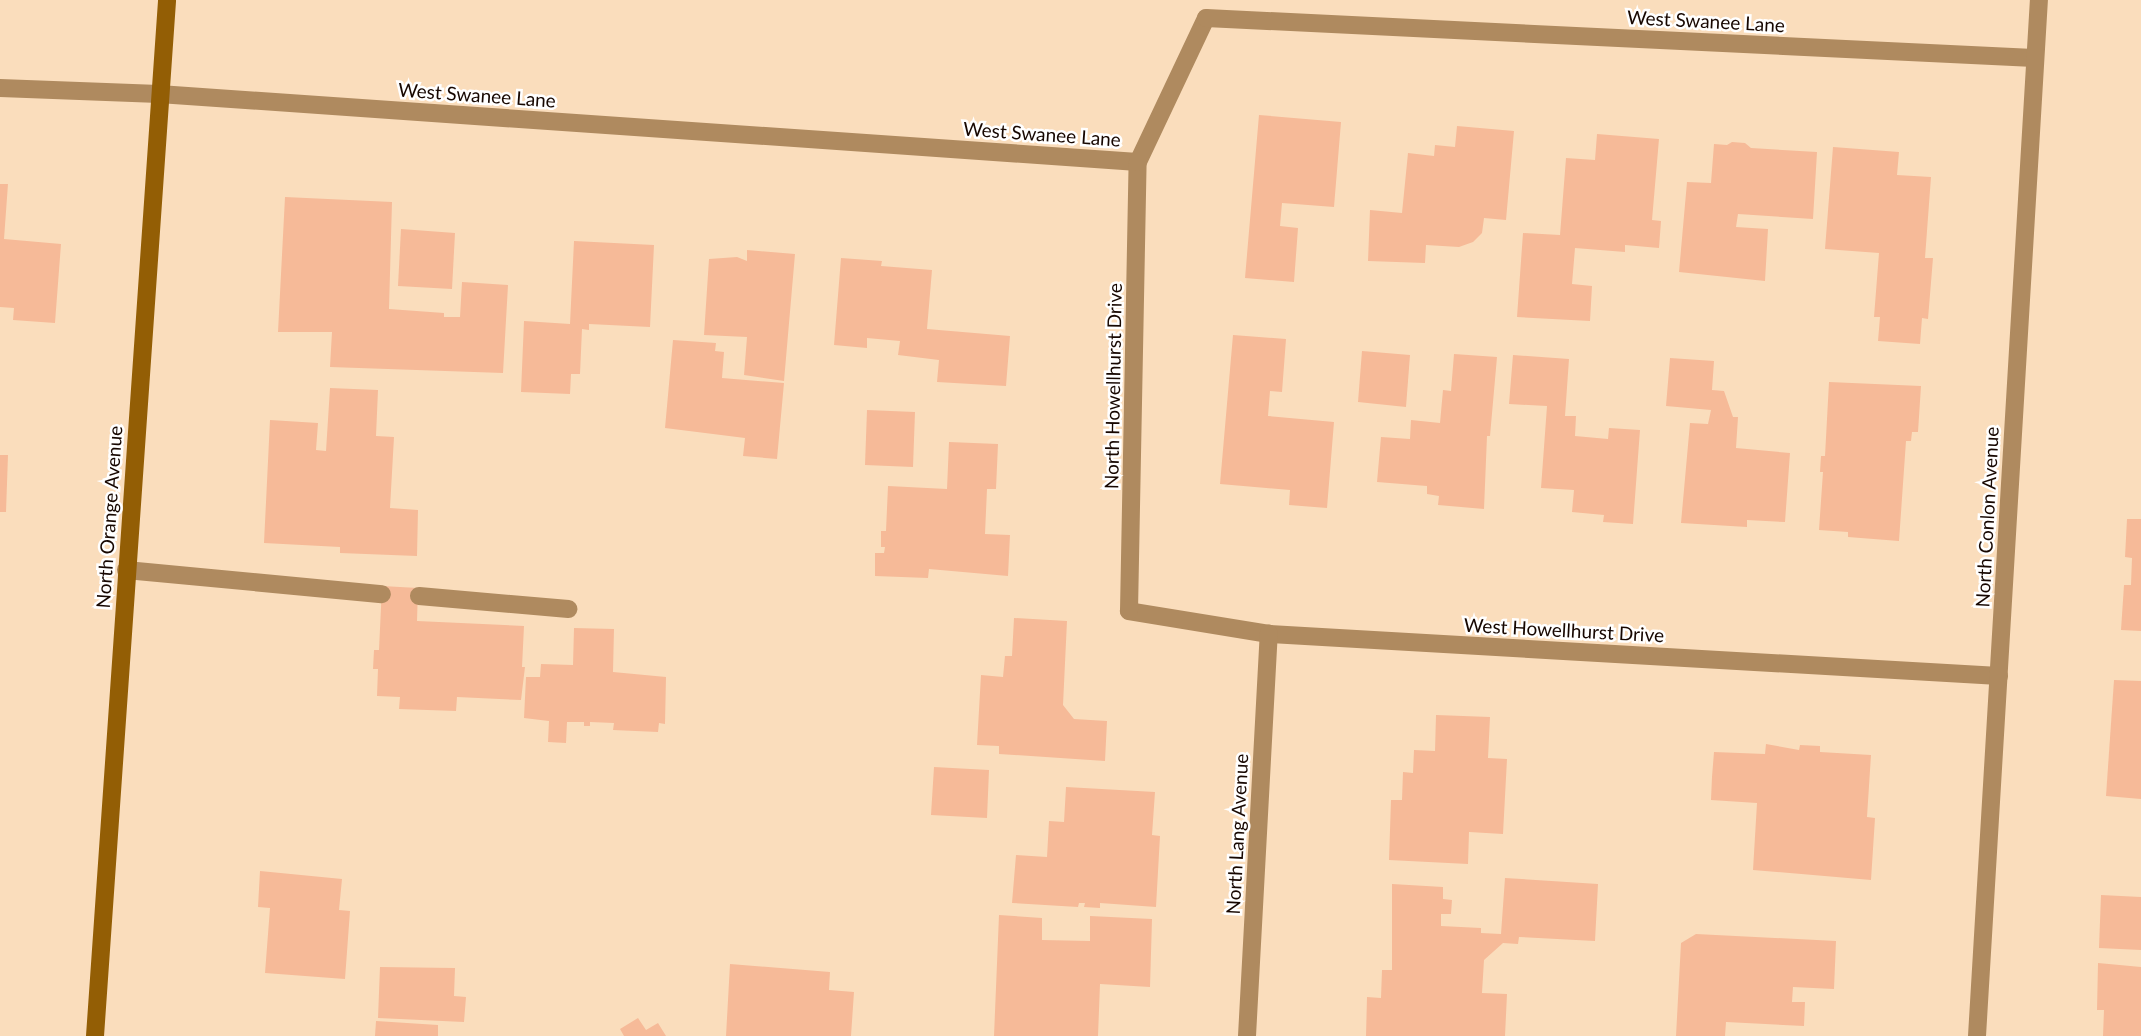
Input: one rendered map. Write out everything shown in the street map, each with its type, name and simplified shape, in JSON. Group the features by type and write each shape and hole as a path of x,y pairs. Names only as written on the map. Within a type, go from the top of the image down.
{"street":[{"name":"North Orange Avenue","path":"95,1036 167,0"},
{"name":"North Conlon Avenue","path":"1977,1036 2039,0"},
{"name":"West Swanee Lane","path":"0,88 159,94 1138,162 1206,18 2034,58"},
{"name":"North Howellhurst Drive","path":"1129,611 1138,162"},
{"path":"126,570 382,594"},
{"path":"419,596 568,609"},
{"name":"West Howellhurst Drive","path":"1129,611 1269,634 1999,676"},
{"name":"North Lang Avenue","path":"1247,1036 1269,634"}],"building":[{"path":"1259,115 1341,122 1334,207 1282,203 1280,226 1298,228 1294,282 1245,278"},
{"path":"1457,126 1514,131 1506,220 1484,218 1482,233 1473,242 1459,247 1426,245 1425,263 1368,261 1370,210 1402,213 1408,153 1434,156 1435,145 1455,147"},
{"path":"1597,134 1659,139 1652,220 1661,221 1659,248 1625,245 1625,252 1575,248 1572,284 1592,286 1590,321 1517,317 1523,233 1560,235 1566,158 1595,160"},
{"path":"1732,142 1745,143 1751,148 1817,152 1813,219 1738,214 1736,227 1768,229 1765,281 1679,272 1687,182 1711,183 1714,144 1727,145"},
{"path":"1833,147 1899,152 1897,175 1931,177 1925,258 1933,258 1928,319 1922,318 1920,344 1878,341 1880,317 1874,317 1879,253 1825,249"},
{"path":"0,184 8,184 4,239 61,244 55,323 13,320 14,308 0,307"},
{"path":"285,197 392,202 389,309 444,313 444,317 460,317 462,282 508,285 503,373 330,367 332,332 278,332"},
{"path":"401,229 455,233 452,289 398,286"},
{"path":"574,241 654,245 650,327 589,324 589,330 582,329 580,374 571,374 570,394 521,392 524,321 570,324"},
{"path":"747,250 795,254 784,381 744,375 747,337 704,335 709,259 737,257 747,261"},
{"path":"841,258 882,261 881,266 932,270 927,329 1010,336 1006,386 937,382 939,360 898,355 900,341 867,338 867,348 834,345"},
{"path":"1233,335 1286,339 1282,392 1270,391 1268,416 1334,422 1327,508 1289,505 1290,490 1220,484"},
{"path":"673,340 716,343 715,351 724,352 722,378 784,383 777,459 743,456 745,438 665,428"},
{"path":"1362,351 1410,355 1406,407 1358,402"},
{"path":"1454,354 1497,357 1490,436 1487,436 1484,509 1438,505 1439,496 1427,494 1427,486 1377,482 1381,437 1410,439 1411,420 1440,423 1443,390 1451,391"},
{"path":"1513,355 1569,359 1565,416 1576,416 1575,436 1608,439 1609,428 1640,430 1633,524 1603,522 1604,515 1572,512 1574,490 1541,488 1547,406 1509,404"},
{"path":"1670,358 1714,361 1712,390 1724,391 1733,417 1738,417 1736,448 1790,453 1785,522 1747,520 1747,527 1681,523 1690,423 1708,424 1711,410 1666,406"},
{"path":"1829,382 1921,386 1918,432 1912,432 1911,441 1906,441 1899,541 1848,537 1848,532 1819,530 1823,472 1820,472 1821,456 1825,456"},
{"path":"330,388 378,390 376,436 394,437 390,508 418,510 417,556 340,553 340,547 264,543 270,420 318,423 316,450 326,451"},
{"path":"867,410 915,412 913,467 865,465"},
{"path":"949,442 998,444 996,489 987,489 985,534 1010,535 1008,576 929,569 928,578 875,576 875,553 884,553 885,547 881,547 881,531 886,531 888,486 947,489"},
{"path":"0,455 8,455 6,512 0,512"},
{"path":"2127,519 2141,519 2141,631 2121,630 2124,585 2131,585 2132,558 2125,557"},
{"path":"382,586 418,588 417,621 524,626 522,667 525,667 521,700 457,697 456,711 399,709 400,697 377,696 378,669 373,669 374,650 379,650"},
{"path":"1014,618 1067,621 1063,705 1074,719 1107,721 1105,761 999,754 999,746 977,745 981,675 1003,677 1005,656 1012,656"},
{"path":"574,628 614,629 613,672 666,677 665,724 659,723 658,732 613,730 614,723 590,722 590,726 584,726 584,722 567,722 566,743 548,742 549,721 524,718 526,677 540,677 541,664 573,665"},
{"path":"2114,680 2141,681 2141,799 2106,796"},
{"path":"1436,715 1490,717 1488,758 1507,759 1503,834 1469,832 1468,864 1389,860 1391,800 1402,800 1403,772 1413,773 1414,750 1435,751"},
{"path":"1766,744 1799,750 1800,745 1820,746 1820,752 1871,755 1867,817 1875,818 1871,880 1753,870 1757,803 1711,800 1714,752 1765,754"},
{"path":"934,767 989,770 987,818 931,815"},
{"path":"1066,787 1155,792 1152,835 1160,836 1156,907 1100,903 1100,908 1084,907 1085,903 1079,903 1078,907 1012,903 1016,855 1047,857 1049,821 1064,822"},
{"path":"260,871 342,879 339,910 350,911 345,979 265,973 270,908 258,907"},
{"path":"1505,878 1598,884 1595,941 1519,937 1518,944 1503,943 1484,960 1482,993 1507,994 1505,1036 1366,1036 1367,997 1381,998 1382,970 1392,970 1392,884 1443,887 1443,899 1452,900 1451,914 1441,914 1441,926 1481,928 1481,933 1501,934"},
{"path":"2101,895 2141,897 2141,950 2099,948"},
{"path":"999,915 1042,918 1042,940 1090,941 1090,916 1152,919 1150,987 1100,984 1098,1036 994,1036"},
{"path":"1696,934 1836,941 1834,989 1793,987 1792,1002 1805,1002 1804,1026 1726,1022 1725,1036 1676,1036 1681,943"},
{"path":"2098,963 2141,967 2141,1036 2103,1036 2104,1010 2097,1010"},
{"path":"730,964 830,972 829,990 854,992 851,1036 726,1036"},
{"path":"380,967 455,968 454,996 466,997 464,1022 378,1018"},
{"path":"638,1018 646,1030 658,1023 666,1036 624,1036 620,1029"},
{"path":"376,1021 438,1025 438,1036 375,1036"}]}
